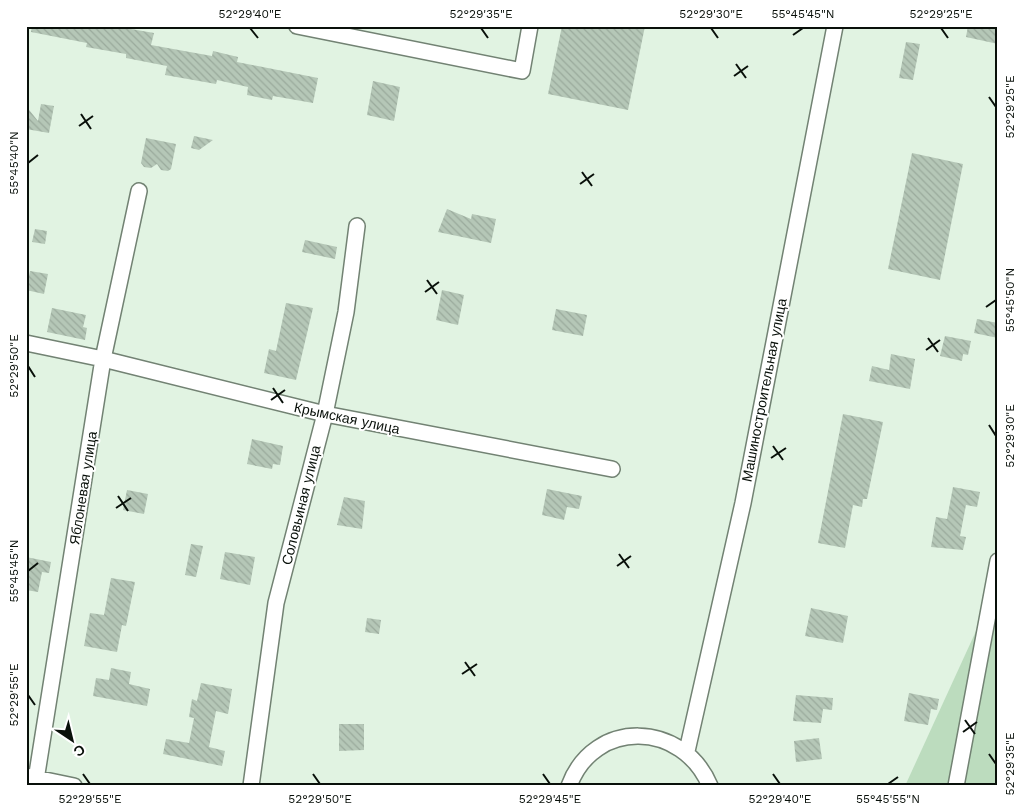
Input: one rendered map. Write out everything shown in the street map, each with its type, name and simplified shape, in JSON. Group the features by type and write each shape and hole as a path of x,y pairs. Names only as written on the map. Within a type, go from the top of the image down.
{"street":[{"path":"297,26 522,71 530,26"},
{"name":"Машиностроительная улица","path":"687,751 742,503 835,26"},
{"name":"Яблоневая улица","path":"33,780 103,359 139,191"},
{"name":"Соловьиная улица","path":"251,786 276,603 324,414 346,312 357,226"},
{"name":"Крымская улица","path":"26,343 103,359 324,414 612,468"},
{"path":"956,786 998,561"},
{"path":"568,785 581,764 598,748 620,738 643,735 666,740 687,751 704,770 710,786"},
{"path":"33,780 74,786"}],"green space":[{"path":"998,583 998,786 905,786"}],"building":[{"path":"32,26 115,26 154,33 151,45 212,56 213,51 238,57 237,62 318,78 313,103 273,96 272,100 247,95 248,87 217,80 216,84 165,75 167,66 126,58 126,54 86,47 87,43 31,32"},
{"path":"562,26 645,26 628,110 548,94"},
{"path":"968,26 998,26 998,44 966,37"},
{"path":"906,42 920,44 913,80 899,78"},
{"path":"373,81 400,87 394,121 367,115"},
{"path":"41,104 54,106 49,133 26,129 26,106 38,121"},
{"path":"194,136 213,140 199,150 191,148"},
{"path":"146,138 176,144 171,169 168,171 161,170 157,164 151,168 144,167 141,163"},
{"path":"912,153 963,164 940,280 888,269"},
{"path":"447,209 471,219 472,214 496,219 491,243 438,232"},
{"path":"35,229 47,231 45,244 32,242"},
{"path":"305,240 337,247 335,259 302,252"},
{"path":"30,271 48,274 44,294 26,290"},
{"path":"442,290 464,295 458,325 436,320"},
{"path":"286,303 313,308 296,380 264,373 269,349 276,351"},
{"path":"52,308 86,315 83,327 87,328 85,340 47,332"},
{"path":"556,309 587,315 583,336 552,330"},
{"path":"977,319 998,323 998,338 974,333"},
{"path":"945,336 971,341 968,355 963,354 962,361 940,356"},
{"path":"891,354 915,359 910,389 869,381 872,366 889,370"},
{"path":"843,414 883,422 867,499 863,499 862,507 853,505 845,548 818,543"},
{"path":"252,439 283,446 280,465 273,464 272,469 247,464"},
{"path":"953,487 980,492 977,507 966,505 960,536 966,537 963,550 931,547 936,517 947,519"},
{"path":"547,489 582,496 579,509 567,507 564,520 542,515"},
{"path":"127,490 148,494 144,514 123,510"},
{"path":"344,497 365,501 362,529 337,525"},
{"path":"191,544 203,546 196,577 185,575"},
{"path":"225,552 255,557 250,585 220,579"},
{"path":"26,557 51,562 49,573 42,572 38,592 26,590"},
{"path":"111,578 135,582 126,626 122,625 117,652 84,646 90,613 104,615"},
{"path":"811,608 848,616 843,643 805,636"},
{"path":"367,618 381,620 379,634 365,632"},
{"path":"111,668 131,672 129,684 150,689 147,706 93,696 96,678 109,680"},
{"path":"201,683 232,689 228,714 216,711 209,747 225,751 222,766 163,754 166,739 189,743 194,718 189,717 192,699 197,701"},
{"path":"909,693 939,699 937,710 931,709 928,725 904,721"},
{"path":"796,695 833,698 832,710 823,709 821,723 793,721"},
{"path":"339,724 364,724 364,750 339,751"},
{"path":"819,738 822,759 796,762 794,741"}]}
